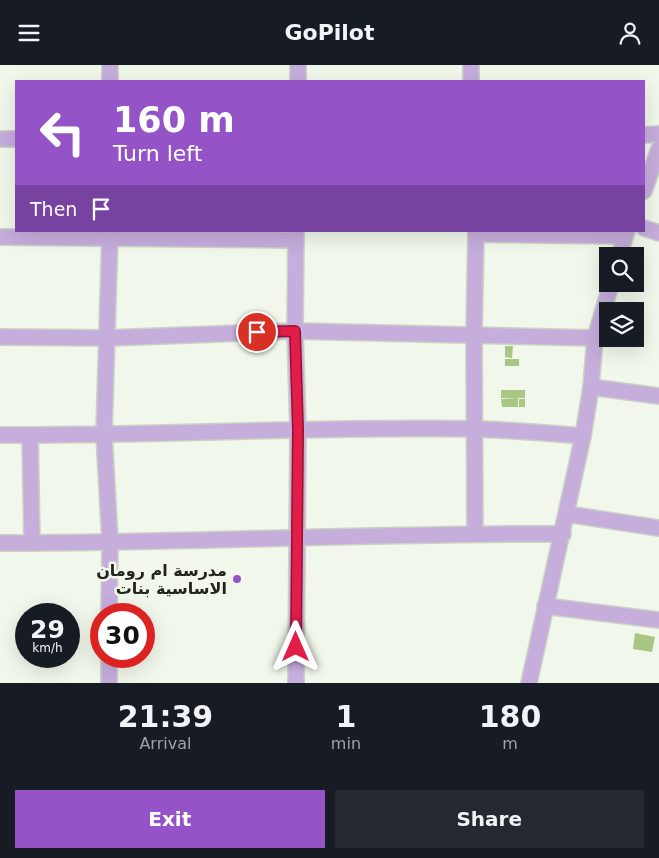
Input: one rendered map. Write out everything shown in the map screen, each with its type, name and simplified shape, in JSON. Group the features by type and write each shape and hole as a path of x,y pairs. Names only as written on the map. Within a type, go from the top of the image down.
{"street":[{"path":"110,65 110,80"},
{"path":"298,65 298,80"},
{"path":"471,65 471,80"},
{"path":"645,135 659,134"},
{"path":"0,139 15,139"},
{"path":"645,188 659,149"},
{"path":"645,228 659,233"},
{"path":"476,534 474,335 476,233 626,233 622,247"},
{"path":"110,234 104,434 110,542 110,603"},
{"path":"0,237 110,234 296,236 295,331 298,430 296,683"},
{"path":"530,683 583,436 591,387 595,338 609,292"},
{"path":"0,337 108,337 295,331 595,338"},
{"path":"591,387 659,396"},
{"path":"0,435 475,429 583,436"},
{"path":"30,435 32,543"},
{"path":"567,513 659,528"},
{"path":"0,543 563,534"},
{"path":"545,606 659,620"},
{"path":"109,668 109,683"}],"building":[{"path":"505,346 513,346 512,358 505,357"},
{"path":"505,359 519,359 519,366 505,366"},
{"path":"501,390 525,390 525,398 501,398"},
{"path":"518,398 518,407 502,407 501,399"},
{"path":"519,399 525,399 525,407 519,407"},
{"path":"635,633 655,637 652,652 633,649"}],"place":[{"name":"مدرسة ام رومان الاساسية بنات","path":"237,579"}],"route":[{"path":"257,332 295,331 298,430 296,647"}]}
